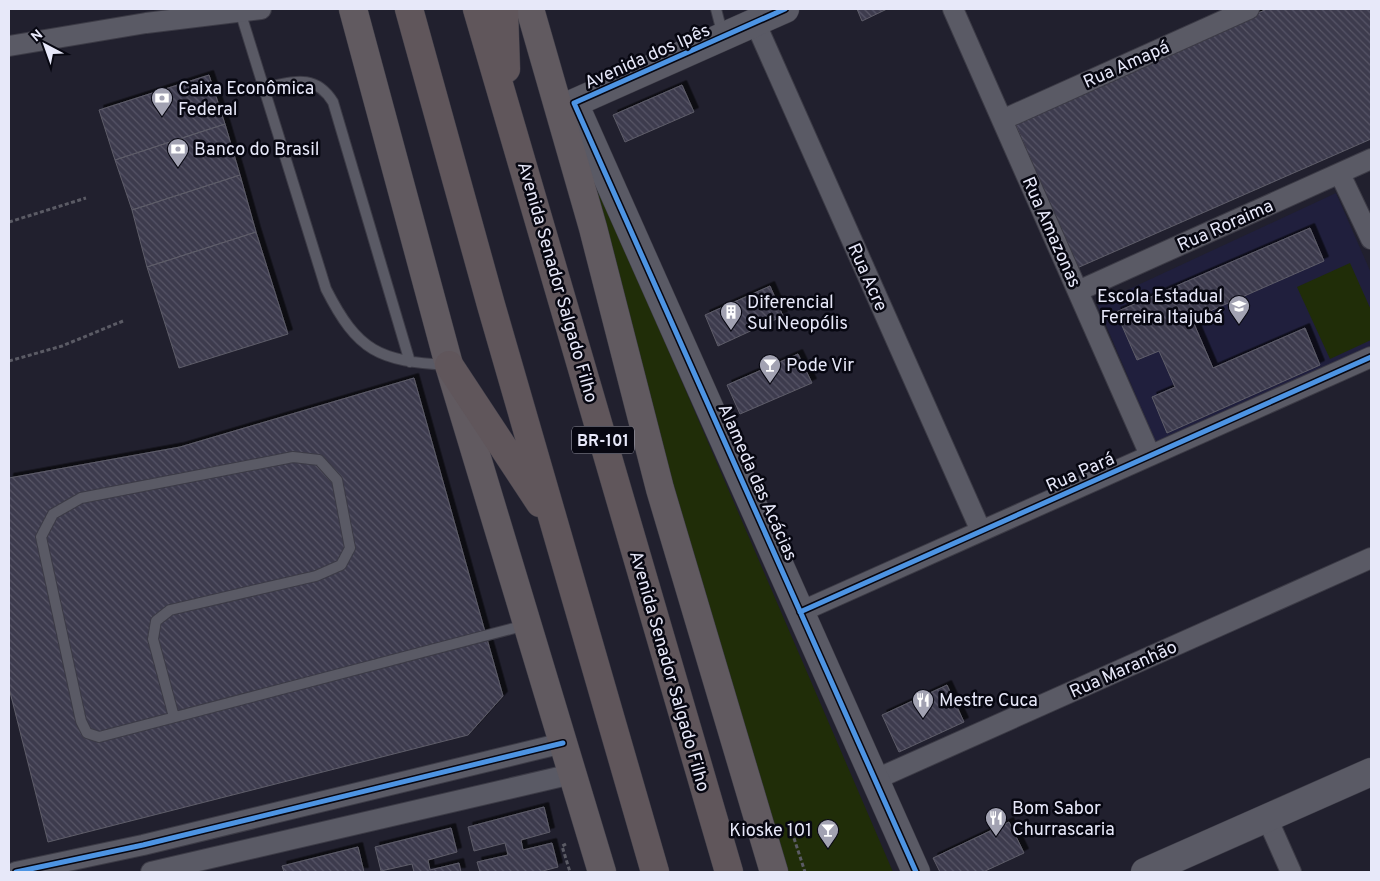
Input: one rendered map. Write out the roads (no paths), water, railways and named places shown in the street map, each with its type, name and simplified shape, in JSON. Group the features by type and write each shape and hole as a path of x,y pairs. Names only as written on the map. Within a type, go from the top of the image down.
{"highway":[{"path":"409,9 554,524 655,872"},
{"name":"Avenida Senador Salgado Filho","path":"478,9 729,872"},
{"path":"504,9 507,108"},
{"path":"449,365 554,524"}],"main road":[{"path":"353,9 449,365 602,872"},
{"path":"530,9 593,228 660,489 774,872"}],"street":[{"path":"9,46 145,16 261,9"},
{"name":"Rua Amazonas","path":"953,9 1150,455"},
{"name":"Rua Amapá","path":"1002,120 1249,9"},
{"name":"Avenida dos Ipês","path":"574,103 770,14"},
{"name":"Rua Acre","path":"770,14 980,531"},
{"name":"Alameda das Acácias","path":"574,103 916,872"},
{"name":"Rua Roraima","path":"1078,291 1371,160"},
{"path":"1340,174 1371,239"},
{"name":"Rua Pará","path":"800,612 1371,357"},
{"name":"Rua Maranhão","path":"874,780 1371,558"},
{"path":"16,872 143,845 563,743"},
{"path":"1145,872 1371,772"},
{"path":"143,845 150,872 180,869 572,774"},
{"path":"1267,818 1291,872"},
{"path":"169,838 180,869"}],"lane":[{"path":"716,9 724,36"},
{"path":"240,11 326,289 341,319 362,342 388,357 410,362 449,365"},
{"path":"264,88 297,81 312,82 325,90 333,102 410,362"},
{"path":"174,717 153,639 156,621 170,610 316,576 341,565 350,548 336,480 319,460 294,458 81,498 53,514 41,537 81,721 87,733 99,738 527,625"}],"place":[{"name":"Caixa Econômica Federal","path":"162,117"},
{"name":"Banco do Brasil","path":"178,168"},
{"name":"Escola Estadual Ferreira Itajubá","path":"1239,325"},
{"name":"Diferencial Sul Neopólis","path":"731,331"},
{"name":"Pode Vir","path":"770,384"},
{"name":"Mestre Cuca","path":"923,719"},
{"name":"Bom Sabor Churrascaria","path":"996,837"},
{"name":"Kioske 101","path":"828,849"}]}
